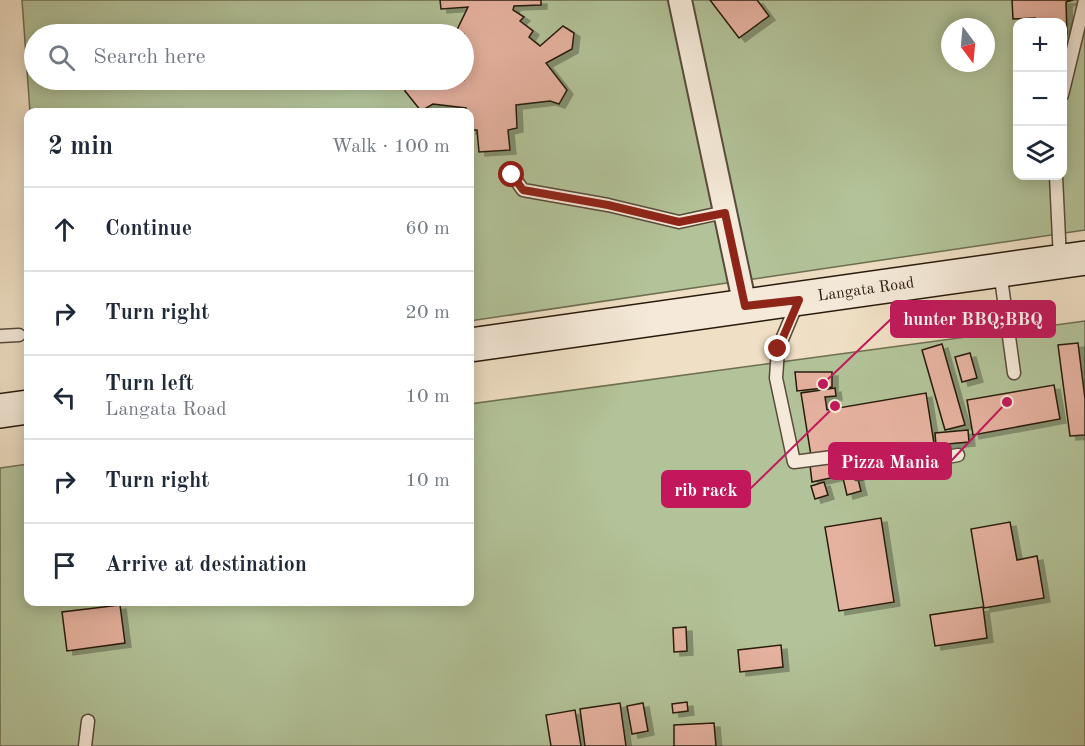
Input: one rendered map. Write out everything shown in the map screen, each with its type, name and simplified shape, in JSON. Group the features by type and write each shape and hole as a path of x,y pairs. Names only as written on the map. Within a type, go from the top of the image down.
{"main road":[{"name":"Langata Road","path":"474,344 1073,260"},
{"path":"0,411 24,408"}],"street":[{"path":"680,0 745,306"}],"lane":[{"path":"1067,74 1085,0"},
{"path":"512,175 523,190 608,205 679,222 725,213"},
{"path":"1057,180 1073,260"},
{"path":"1000,270 1014,374"},
{"path":"799,300 778,349 776,378 794,462 840,456 858,474 958,455"},
{"path":"0,336 19,334"},
{"path":"85,746 88,721"}],"green space":[{"path":"22,0 1085,0 1085,230 474,320 474,108 30,108 28,90 474,90 474,24 24,24 24,28"},
{"path":"1085,321 1085,746 0,746 0,468 24,465 24,606 474,606 474,403"}],"building":[{"path":"440,0 541,0 541,5 514,6 513,10 524,17 520,21 533,31 529,37 540,46 563,26 574,33 572,49 546,63 567,90 559,104 550,101 516,105 517,128 508,130 510,150 479,152 477,130 474,130 474,108 433,104 426,108 419,108 405,91 474,90 474,24 460,24 468,7 441,9"},
{"path":"710,0 757,0 769,16 739,38"},
{"path":"1012,0 1073,0 1066,2 1066,18 1013,19"},
{"path":"1078,343 1085,399 1085,435 1070,436 1058,345"},
{"path":"942,344 965,425 945,430 922,350"},
{"path":"970,353 977,378 962,382 955,357"},
{"path":"795,372 832,372 832,387 797,391"},
{"path":"1054,385 1060,419 973,435 967,400"},
{"path":"835,388 836,396 825,397 827,410 926,393 935,450 851,464 849,455 812,462 801,393"},
{"path":"968,430 969,442 936,445 935,433"},
{"path":"840,459 844,475 812,482 810,465"},
{"path":"857,475 861,491 847,495 843,478"},
{"path":"824,482 828,495 815,499 811,486"},
{"path":"881,518 894,602 839,611 825,527"},
{"path":"1010,522 1017,560 1037,556 1044,598 984,608 971,529"},
{"path":"120,606 125,643 67,651 62,612"},
{"path":"983,607 987,638 935,646 930,615"},
{"path":"686,627 687,651 674,652 673,628"},
{"path":"781,645 783,667 740,672 738,650"},
{"path":"687,702 688,711 673,713 672,704"},
{"path":"620,703 626,746 585,746 580,709"},
{"path":"643,703 648,731 632,734 627,706"},
{"path":"575,710 581,746 551,746 546,715"},
{"path":"714,723 716,746 674,746 674,725"}],"place":[{"name":"hunter BBQ;BBQ","path":"823,384"},
{"name":"Pizza Mania","path":"1007,402"},
{"name":"rib rack","path":"835,406"}],"route":[{"path":"512,175 523,190 608,205 679,222 725,213 745,306 799,300 778,349"}]}
